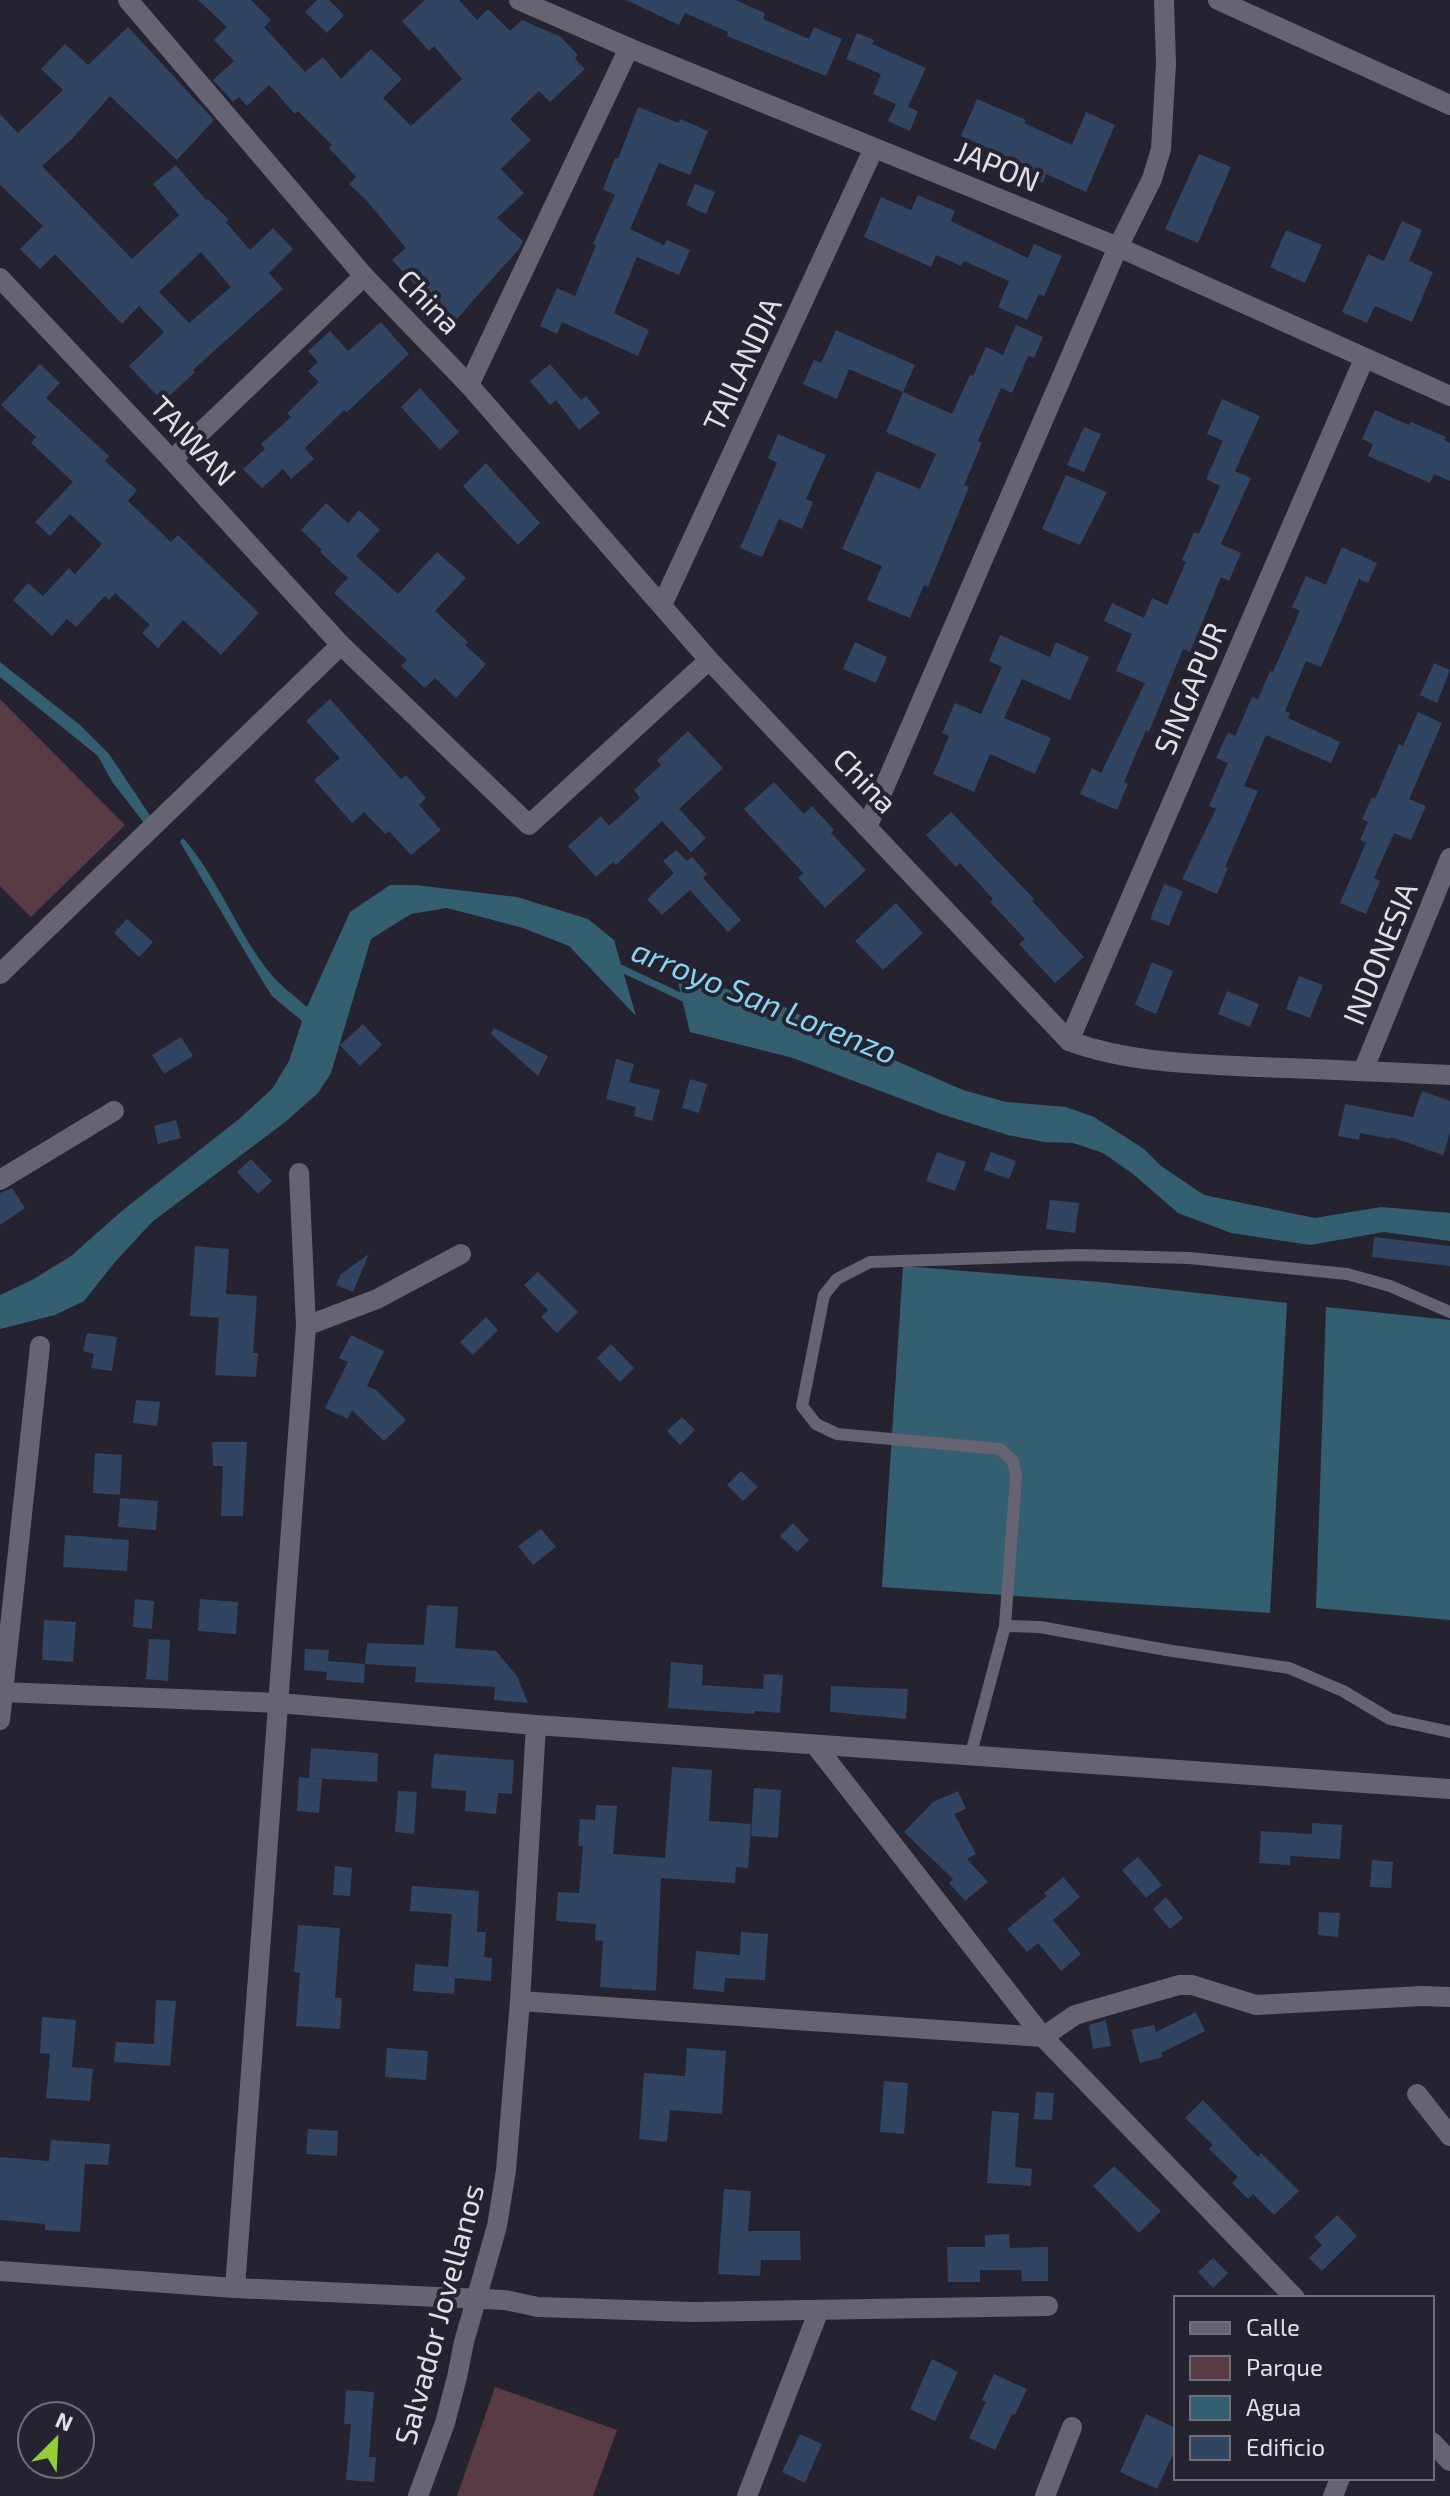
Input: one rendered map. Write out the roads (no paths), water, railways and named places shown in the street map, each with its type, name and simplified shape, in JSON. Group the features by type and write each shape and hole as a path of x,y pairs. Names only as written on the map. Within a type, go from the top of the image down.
{"street":[{"name":"China","path":"128,0 364,276 469,385 709,660 1069,1041 1124,1057 1450,1075"},
{"name":"JAPON","path":"519,0 629,48 1118,247 1450,396"},
{"path":"868,825 1118,247 1152,179 1161,149 1166,63 1164,0"},
{"path":"1218,0 1450,105"},
{"path":"469,385 629,48"},
{"name":"TAILANDIA","path":"662,605 874,148"},
{"path":"172,460 364,276"},
{"name":"TAIWAN","path":"0,278 7,301 172,460 341,645 529,825 709,660"},
{"name":"SINGAPUR","path":"1069,1041 1364,359"},
{"path":"0,974 341,645"},
{"name":"INDONESIA","path":"1363,1071 1450,858"},
{"path":"0,1180 114,1111"},
{"path":"235,2288 306,1326 299,1173"},
{"path":"306,1326 377,1299 461,1254"},
{"path":"0,1720 40,1346"},
{"path":"1,1692 279,1703 816,1746 1450,1789"},
{"name":"Salvador Jovellanos","path":"418,2496 445,2423 497,2226 506,2170 520,2001 536,1725"},
{"path":"816,1746 1043,2037 1293,2296"},
{"path":"520,2001 1043,2037 1075,2015 1179,1985 1192,1985 1256,2005 1450,1997"},
{"path":"1417,2094 1450,2136"},
{"path":"0,2271 235,2288 518,2301 538,2307 693,2312 1048,2306"},
{"path":"747,2496 819,2310"},
{"path":"1045,2496 1072,2427"},
{"path":"1434,2444 1450,2461"}],"lane":[{"path":"970,1757 1005,1626 1016,1476 1013,1461 1000,1449 837,1434 816,1424 802,1406 824,1295 837,1279 870,1262 1078,1255 1189,1258 1347,1274 1390,1286 1450,1312"},
{"path":"1005,1626 1040,1627 1289,1668 1343,1691 1390,1719 1450,1732"}],"water":[{"path":"0,662 80,725 109,754 151,817 145,824 113,783 98,756 0,677"},
{"path":"183,838 207,870 258,957 278,982 307,1007 350,912 390,885 415,885 517,897 588,919 614,940 636,1016 569,946 523,928 447,908 411,914 371,939 331,1073 318,1093 284,1123 152,1222 84,1301 55,1315 0,1329 0,1295 71,1256 123,1210 239,1119 272,1089 289,1061 302,1021 272,996 180,842"},
{"path":"675,970 776,1003 963,1090 1006,1102 1066,1107 1094,1117 1144,1149 1161,1166 1204,1195 1315,1218 1381,1207 1450,1213 1450,1241 1384,1232 1310,1245 1231,1233 1178,1213 1103,1153 1073,1143 1044,1142 1008,1135 944,1115 793,1058 690,1032"},
{"path":"903,1266 1100,1282 1287,1303 1270,1613 882,1587"},
{"path":"1326,1307 1450,1320 1450,1620 1316,1608"}],"waterway":[{"name":"arroyo San Lorenzo","path":"614,965 690,1001"}]}
